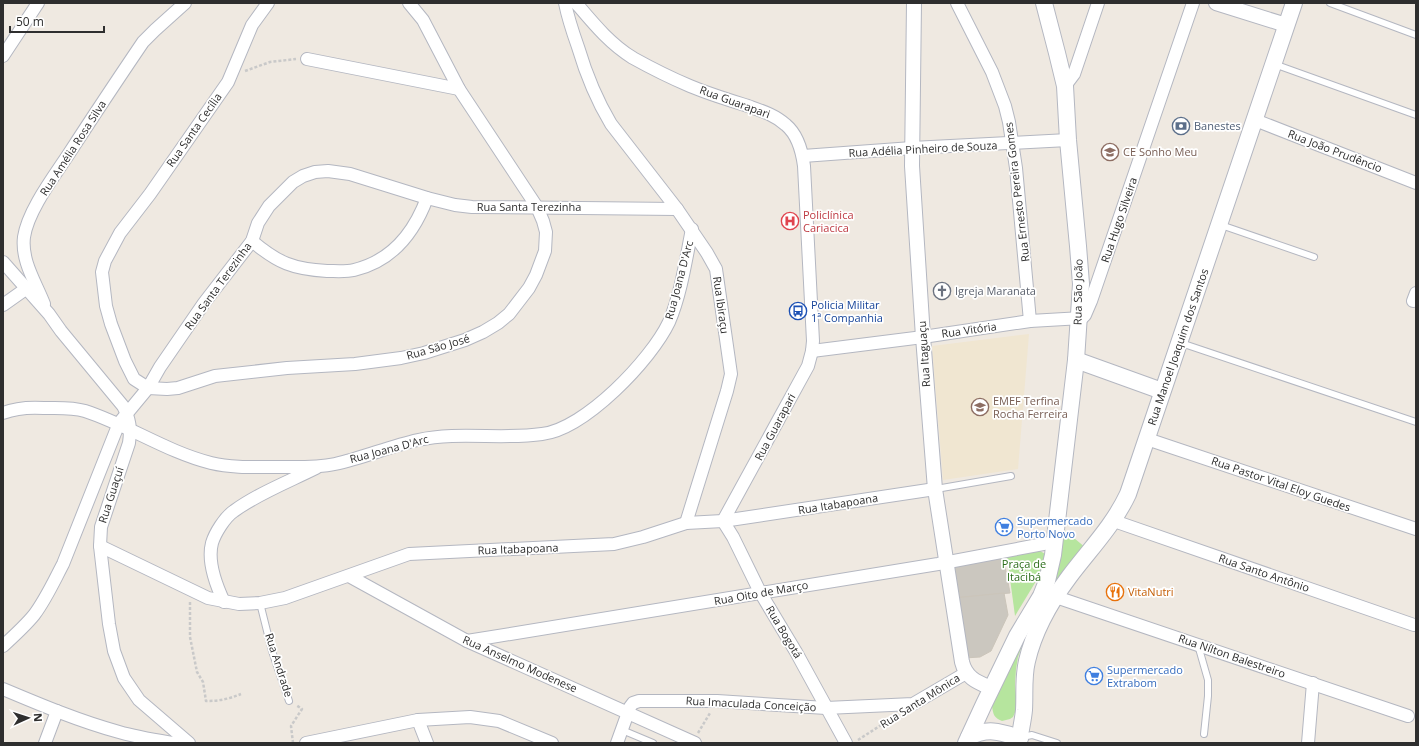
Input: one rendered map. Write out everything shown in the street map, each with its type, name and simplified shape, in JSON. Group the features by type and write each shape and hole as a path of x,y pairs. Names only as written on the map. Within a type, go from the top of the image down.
{"main road":[{"name":"Rua São João","path":"991,688 1017,636 1041,596 1047,581 1054,542 1076,360 1081,284 1068,140 1065,86 1058,53 1044,3"},
{"name":"Rua Manoel Joaquim dos Santos","path":"1020,735 1025,671 1030,649 1039,627 1056,597 1069,577 1114,521 1128,494 1294,3"},
{"path":"1076,360 1162,391"},
{"path":"968,740 991,688"},
{"path":"984,704 991,717 999,724 1020,735"},
{"path":"968,740 978,732 994,731 1020,735"}],"street":[{"path":"3,56 38,3"},
{"name":"Rua Amélia Rosa Silva","path":"49,314 28,266 25,253 24,238 31,216 48,185 143,42 154,30 185,3"},
{"path":"228,82 252,25 268,3"},
{"name":"Rua São José","path":"148,388 178,388 215,376 287,368 355,364 401,358 424,353 465,340 484,332 509,314 529,288 539,268 545,250 546,232 543,221 537,207 459,89 423,20 409,3"},
{"name":"Rua Ibiraçu","path":"565,3 568,20 588,79 604,113 677,208 716,269 731,374 686,523"},
{"name":"Rua Guarapari","path":"576,3 619,49 632,58 691,86 765,112 780,120 796,137 803,156 813,336 812,351 808,366 723,521"},
{"name":"Rua Itaguaçu","path":"914,3 912,148 923,337 935,489 962,662 966,673"},
{"name":"Rua Ernesto Pereira Gomes","path":"957,3 992,72 1005,106 1013,144 1030,321"},
{"path":"1065,86 1074,74 1098,3"},
{"name":"Rua Hugo Silveira","path":"1079,319 1085,315 1091,301 1193,3"},
{"path":"1216,3 1286,25"},
{"path":"307,59 459,89"},
{"name":"Rua Santa Cecília","path":"148,388 134,379 125,361 106,306 102,272 111,249 120,233 154,188 228,82"},
{"name":"Rua João Prudêncio","path":"1255,120 1416,183"},
{"name":"Rua Adélia Pinheiro de Souza","path":"803,156 912,148 1068,140"},
{"name":"Rua Santa Terezinha","path":"3,646 22,629 34,615 63,564 118,424 148,388 160,367 211,293 252,241 258,223 269,206 293,182 303,176 315,172 328,171 350,174 427,198 455,205 472,207 677,208"},
{"path":"252,241 278,261 292,266 306,270 353,271 368,266 382,258 400,244 415,226 427,198"},
{"name":"Rua Joana D'Arc","path":"3,413 12,410 31,408 74,409 84,411 118,424 194,458 229,466 319,467 347,461 434,437 500,437 544,434 581,418 616,388 638,366 658,340 668,322 678,291 692,230"},
{"name":"Rua Guaçuí","path":"3,262 49,314 127,413 131,430 129,443 100,527 100,546 111,637 118,666 124,678 139,700 189,743"},
{"path":"3,304 27,288"},
{"name":"Rua Vitória","path":"812,351 923,337 1030,321 1079,319"},
{"name":"Rua Pastor Vital Eloy Guedes","path":"1146,439 1416,529"},
{"path":"224,602 216,583 211,555 212,543 223,521 233,511 319,467"},
{"name":"Rua Itabapoana","path":"100,546 208,598 239,604 260,603 284,598 409,554 614,544 643,537 686,523 723,521 935,489"},
{"name":"Rua Bogotá","path":"723,521 733,537 760,592 787,636 846,743"},
{"name":"Rua Santo Antônio","path":"1114,521 1414,624"},
{"name":"Rua Oito de Março","path":"467,641 718,601 760,592 946,563 1054,542"},
{"name":"Rua Anselmo Modenese","path":"349,576 467,641 627,712 696,740"},
{"name":"Rua Nílton Balestreiro","path":"1056,597 1408,716"},
{"path":"966,673 974,680 991,688"},
{"name":"Rua Santa Mônica","path":"913,704 966,673"},
{"path":"1308,743 1313,683"},
{"path":"3,689 57,711 120,733 173,743"},
{"name":"Rua Imaculada Conceição","path":"627,712 634,703 639,701 655,700 717,701 826,708 913,704"},
{"path":"45,743 57,711"},
{"path":"617,743 627,712"},
{"path":"306,743 418,720 456,717 482,717 499,720 552,743"},
{"path":"418,720 427,743"}],"lane":[{"path":"1330,3 1416,35"},
{"path":"1273,64 1416,115"},
{"path":"1219,224 1314,256"},
{"path":"1179,342 1416,422"},
{"name":"Rua Itabapoana","path":"935,489 1011,476"},
{"name":"Rua Andrade","path":"260,603 272,651 289,701"},
{"path":"1198,645 1208,680 1204,734"},
{"path":"622,730 653,743"},
{"path":"1020,735 1032,735 1057,743"}],"path":[{"name":"Rua Santa Cecília","path":"228,82 260,64 281,59 307,59"},
{"path":"190,590 190,637 197,672 203,682 206,701 225,700 241,694"},
{"name":"Rua Andrade","path":"289,701 302,709 292,726 293,743"},
{"path":"696,740 712,708"},
{"name":"Rua Santa Mônica","path":"854,743 893,717"}],"shaded area":[{"name":"EMEF Terfina Rocha Ferreira","path":"1029,334 1018,469 943,480 932,346"}],"green space":[{"path":"1062,528 1086,548 1036,620 1022,646 1016,669 1015,684 1017,708 1013,717 1002,721 997,719 994,715 992,706"},
{"name":"Praça de Itacibá","path":"1040,551 1047,555 1047,563 1015,616 1007,556"}],"building":[{"path":"1003,555 1010,593 954,598 949,562"},
{"path":"1004,593 1008,615 991,651 980,657 964,658 954,598"}],"place":[{"name":"Banestes","path":"1181,126"},
{"name":"CE Sonho Meu","path":"1110,152"},
{"name":"Policlínica Cariacica","path":"790,221"},
{"name":"Igreja Maranata","path":"942,291"},
{"name":"Policia Militar 1ª Companhia","path":"798,311"},
{"name":"EMEF Terfina Rocha Ferreira","path":"980,407"},
{"name":"Supermercado Porto Novo","path":"1004,527"},
{"name":"VitaNutri","path":"1115,592"},
{"name":"Supermercado Extrabom","path":"1094,676"}]}
